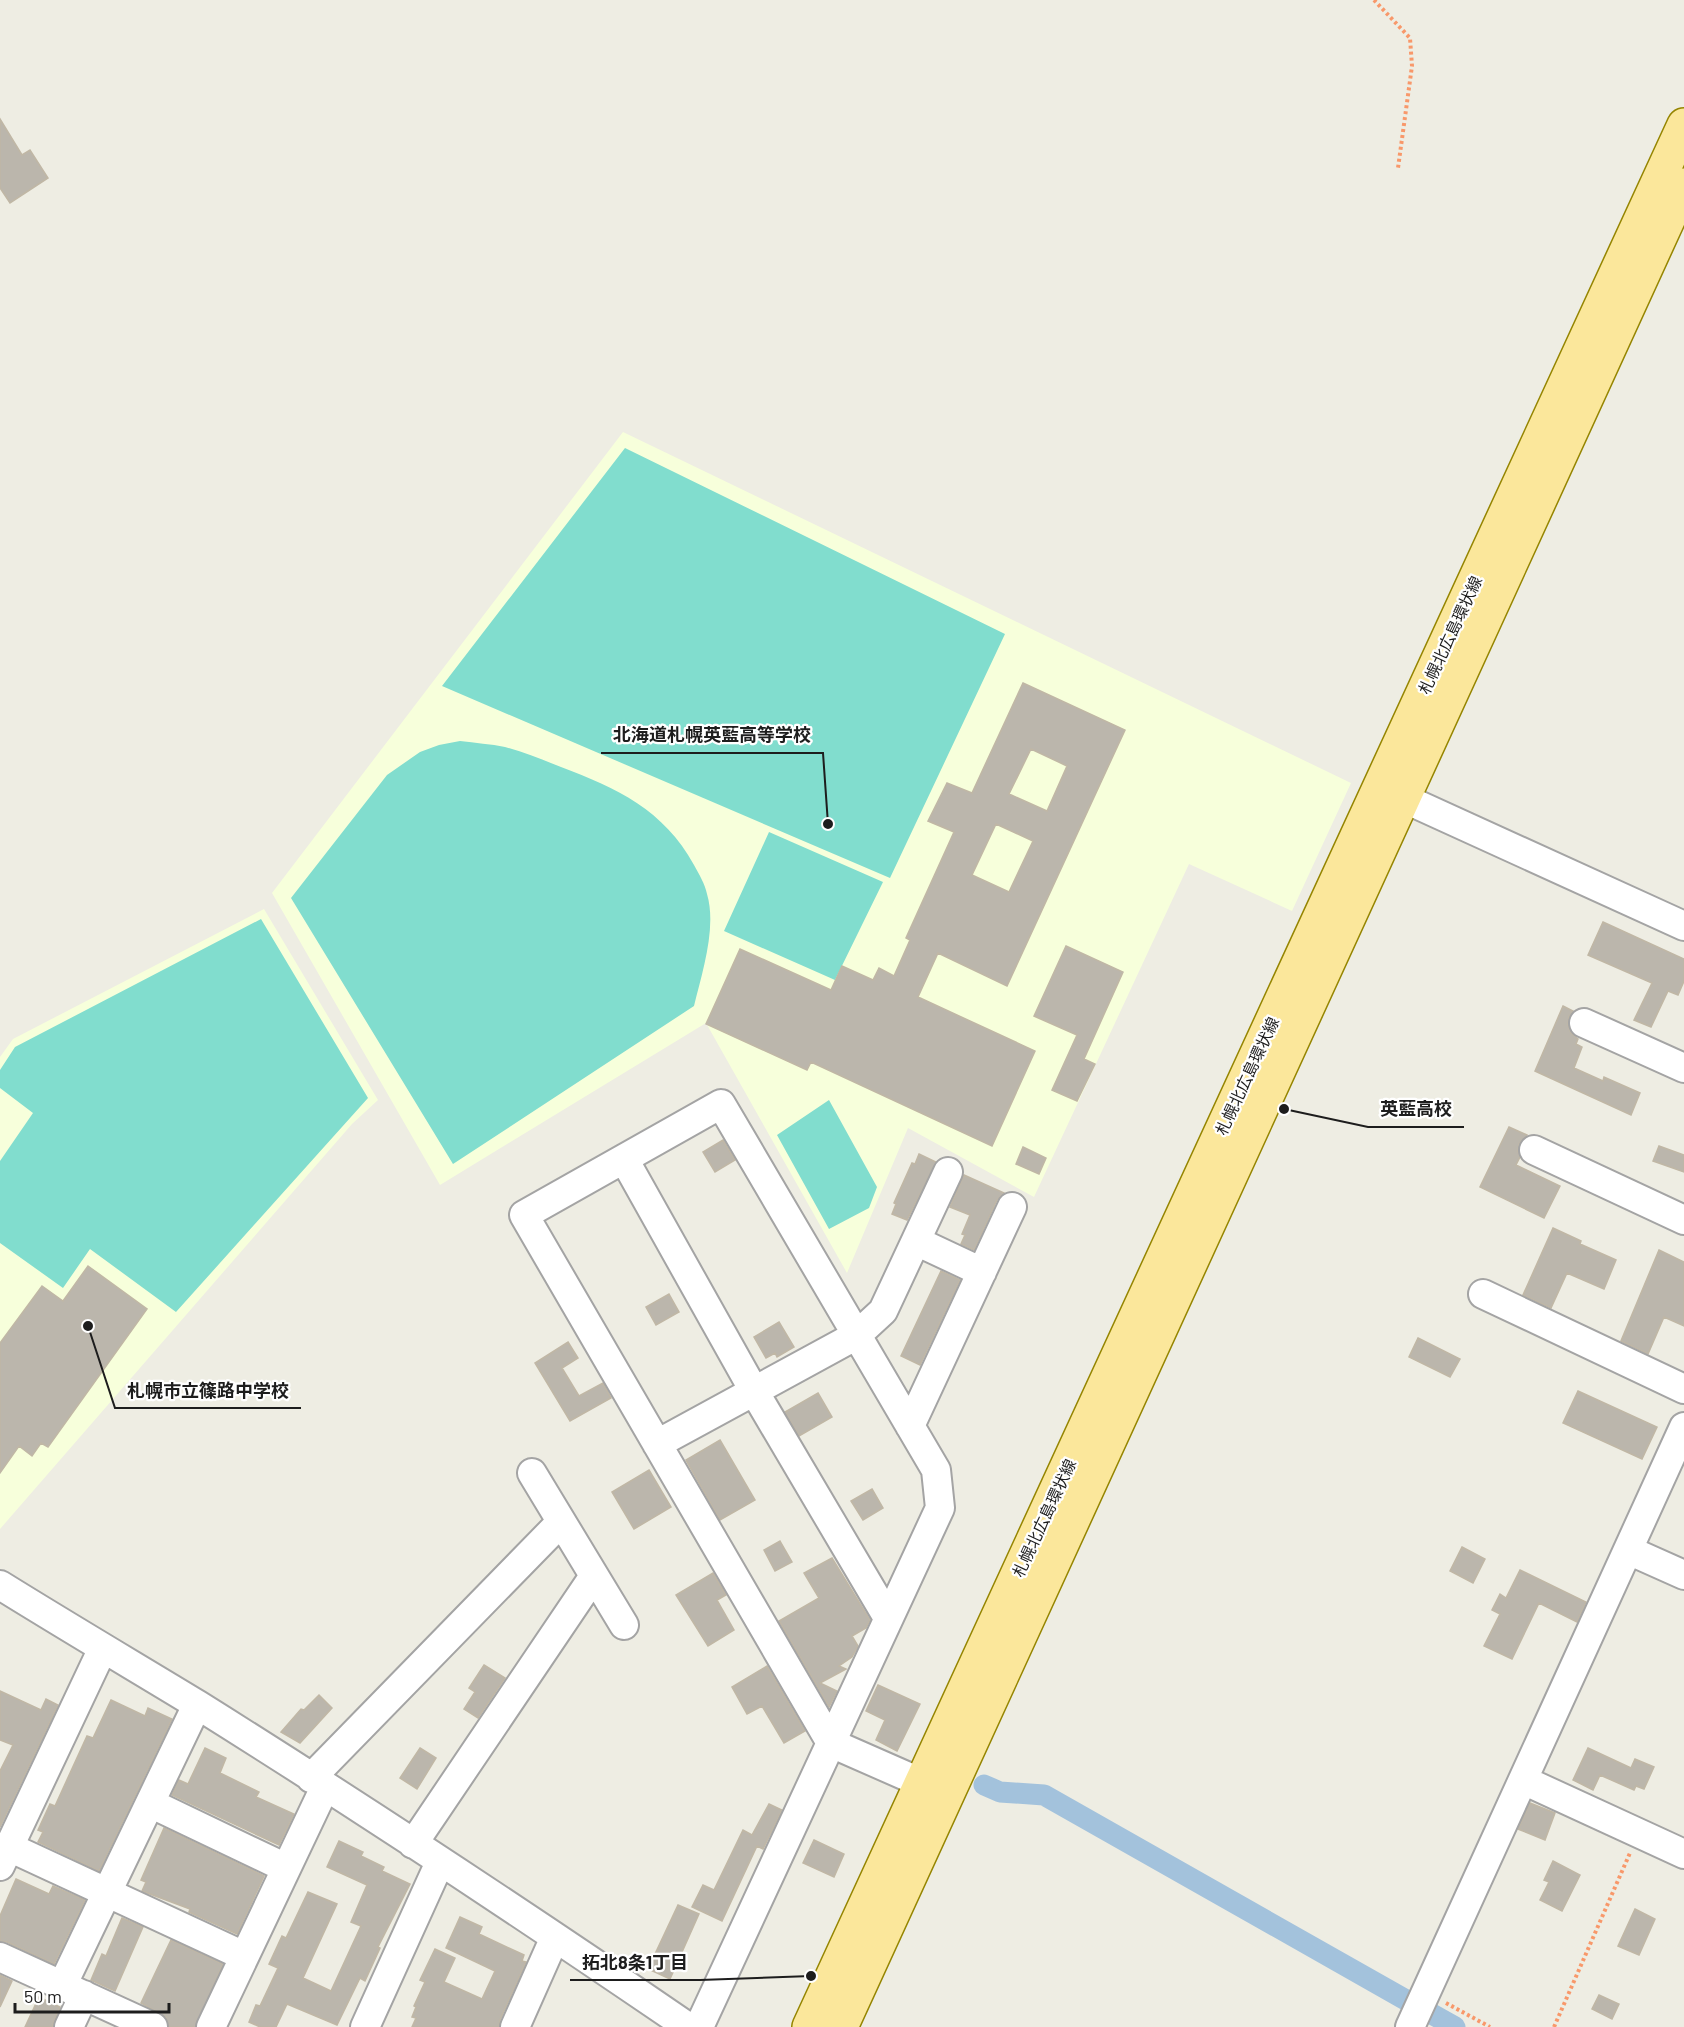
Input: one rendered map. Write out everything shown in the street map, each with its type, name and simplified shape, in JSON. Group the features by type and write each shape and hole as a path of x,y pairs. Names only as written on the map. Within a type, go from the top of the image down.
{"main road":[{"name":"札幌北広島環状線","path":"809,2027 1684,125"},
{"name":"札幌北広島環状線","path":"841,2027 1684,185"}],"street":[{"path":"1403,798 1684,926"},
{"path":"1584,1023 1684,1068"},
{"path":"699,2027 831,1743 888,1618 940,1508 936,1470 721,1104 524,1215 831,1743 922,1783"},
{"path":"1534,1150 1684,1220"},
{"path":"624,1159 754,1391 888,1618"},
{"path":"657,1444 857,1335 884,1311 948,1172"},
{"path":"909,1425 1012,1207"},
{"path":"916,1241 982,1272"},
{"path":"1483,1294 1684,1389"},
{"path":"1410,2027 1684,1427"},
{"path":"531,1473 624,1625"},
{"path":"211,2027 286,1868 318,1782 561,1522"},
{"path":"1628,1550 1684,1575"},
{"path":"413,1844 594,1575"},
{"path":"0,1585 318,1782 555,1936 688,2027"},
{"path":"103,1648 4,1856 107,1892 244,1956"},
{"path":"69,2027 73,1990 107,1892 197,1705"},
{"path":"1523,1780 1684,1854"},
{"path":"150,1803 286,1868"},
{"path":"365,2027 441,1862"},
{"path":"515,2027 555,1936"},
{"path":"0,1957 153,2027"}],"path":[{"path":"1374,0 1410,38 1412,66 1398,168"},
{"path":"1554,2027 1638,1833"},
{"path":"1426,1992 1490,2027"}],"shaded area":[{"path":"623,432 1351,783 1292,911 1189,864 1034,1197 908,1128 847,1273 706,1023 440,1185 272,893"},
{"path":"625,448 1005,634 890,878 442,686"},
{"path":"460,741 512,749 582,775 620,793 654,815 682,846 702,879 710,907 710,921 707,950 694,1006 453,1164 291,898 387,775 420,752"},
{"path":"769,832 883,882 835,980 724,931"},
{"path":"264,909 378,1100 352,1124 0,1529 0,1057 13,1039"},
{"path":"261,919 368,1098 176,1312 90,1249 63,1288 0,1243 0,1161 33,1113 0,1088 0,1070 15,1047"},
{"path":"829,1100 877,1187 869,1208 829,1229 777,1135"}],"building":[{"path":"0,119 22,155 30,150 48,178 10,203 0,188"},
{"path":"1023,683 1125,730 1007,986 938,953 918,997 1035,1051 992,1146 811,1062 807,1070 706,1024 740,949 831,990 842,966 873,980 879,968 894,976 910,940 906,938 954,832 928,821 947,783 972,793","holes":["1031,749 1067,766 1047,811 1009,794","996,824 1033,841 1009,892 972,875"]},
{"path":"1603,922 1684,959 1684,981 1678,995 1668,991 1651,1027 1634,1020 1652,983 1588,955"},
{"path":"1066,946 1123,972 1084,1059 1095,1064 1077,1101 1052,1090 1077,1035 1034,1016"},
{"path":"1563,1006 1573,1011 1568,1025 1571,1033 1578,1039 1576,1044 1582,1047 1574,1068 1603,1081 1604,1077 1640,1093 1631,1115 1535,1071"},
{"path":"1509,1127 1527,1135 1519,1144 1520,1157 1516,1165 1560,1186 1544,1218 1480,1187"},
{"path":"723,1140 735,1160 715,1172 703,1152"},
{"path":"1659,1146 1684,1155 1684,1172 1653,1161"},
{"path":"1023,1147 1046,1158 1039,1174 1016,1164"},
{"path":"919,1154 936,1162 907,1220 892,1214 896,1204 894,1203 912,1163 915,1164"},
{"path":"964,1175 1004,1193 997,1200 974,1250 961,1244 965,1235 962,1234 970,1215 950,1207"},
{"path":"1553,1228 1581,1241 1580,1244 1616,1260 1604,1289 1567,1273 1551,1308 1523,1295"},
{"path":"1659,1250 1684,1262 1684,1326 1664,1317 1648,1354 1621,1341"},
{"path":"88,1266 147,1309 48,1447 41,1443 32,1456 19,1446 0,1473 0,1343 42,1286 63,1301"},
{"path":"941,1271 960,1280 920,1365 901,1356"},
{"path":"669,1294 679,1312 656,1325 646,1307"},
{"path":"779,1322 794,1347 777,1357 775,1353 766,1358 754,1337"},
{"path":"1418,1338 1460,1359 1450,1377 1409,1357"},
{"path":"568,1342 578,1358 562,1368 579,1396 603,1383 611,1398 570,1421 535,1363"},
{"path":"1578,1391 1657,1427 1642,1459 1563,1423"},
{"path":"818,1393 832,1417 799,1436 785,1412"},
{"path":"720,1440 755,1500 720,1520 686,1460"},
{"path":"649,1470 671,1507 634,1529 612,1492"},
{"path":"872,1489 883,1508 863,1520 851,1501"},
{"path":"780,1541 792,1562 775,1571 764,1550"},
{"path":"1462,1547 1485,1559 1473,1583 1450,1571"},
{"path":"832,1558 870,1620 866,1628 852,1636 858,1646 852,1657 839,1666 846,1669 820,1683 837,1691 829,1707 779,1621 819,1598 804,1573"},
{"path":"1520,1570 1586,1602 1577,1622 1539,1603 1512,1659 1484,1646 1500,1614 1492,1610 1500,1594 1506,1598"},
{"path":"713,1573 726,1595 717,1600 734,1630 708,1646 676,1595"},
{"path":"484,1665 505,1678 478,1718 464,1709 475,1692 469,1688"},
{"path":"767,1666 805,1731 784,1743 762,1706 747,1714 732,1687"},
{"path":"878,1685 920,1704 897,1751 876,1740 885,1720 866,1711"},
{"path":"0,1691 41,1710 46,1699 58,1705 0,1827 0,1771 13,1745 0,1740"},
{"path":"319,1695 332,1708 300,1743 281,1732 301,1709 304,1710"},
{"path":"111,1700 145,1716 148,1708 172,1719 99,1871 38,1842 43,1832 38,1830 50,1804 55,1806 87,1736 93,1738"},
{"path":"205,1748 226,1758 220,1773 259,1792 256,1797 294,1814 279,1845 172,1795 179,1780 188,1784"},
{"path":"420,1748 436,1758 417,1789 400,1778"},
{"path":"1588,1748 1631,1768 1635,1759 1654,1767 1644,1789 1636,1786 1634,1790 1600,1775 1593,1790 1573,1780"},
{"path":"1530,1803 1555,1813 1545,1840 1518,1829"},
{"path":"769,1804 782,1810 763,1849 757,1846 722,1921 692,1907 703,1885 714,1890 743,1830 752,1835"},
{"path":"164,1828 264,1876 237,1934 189,1912 190,1909 142,1891 146,1882 141,1880"},
{"path":"814,1840 844,1854 834,1877 803,1863"},
{"path":"339,1841 363,1852 361,1856 384,1867 382,1871 410,1884 378,1947 380,1948 365,1981 360,1978 337,2025 287,2004 276,2027 260,2027 249,2022 256,2005 260,2006 278,1968 269,1964 282,1936 286,1938 308,1892 337,1904 303,1978 331,1991 361,1926 351,1922 367,1885 327,1867"},
{"path":"1553,1861 1580,1875 1562,1911 1540,1900 1549,1882 1544,1880"},
{"path":"16,1879 49,1894 53,1886 85,1900 54,1964 7,1942 0,1941 0,1916"},
{"path":"678,1905 699,1914 670,1979 648,1969"},
{"path":"1635,1909 1655,1919 1639,1955 1618,1946"},
{"path":"460,1917 482,1927 479,1934 524,1955 522,1961 526,1962 499,2027 412,2027 416,2018 412,2017 416,2007 414,2006 425,1982 420,1980 435,1949 455,1958 444,1982 482,1999 495,1971 446,1948"},
{"path":"122,1918 143,1927 115,1991 91,1980 102,1954 106,1956"},
{"path":"171,1940 223,1964 195,2027 169,2027 166,2017 141,2003"},
{"path":"0,1975 12,1981 0,2007"},
{"path":"1599,1995 1619,2004 1612,2019 1592,2009"},
{"path":"39,1997 60,2007 52,2027 25,2027"}],"waterway":[{"path":"984,1785 1000,1792 1044,1795 1413,2004"},
{"path":"1430,2013 1455,2027"}],"place":[{"name":"北海道札幌英藍高等学校","path":"828,824"},
{"name":"英藍高校","path":"1284,1109"},
{"name":"札幌市立篠路中学校","path":"88,1326"},
{"name":"拓北8条1丁目","path":"811,1976"}]}
